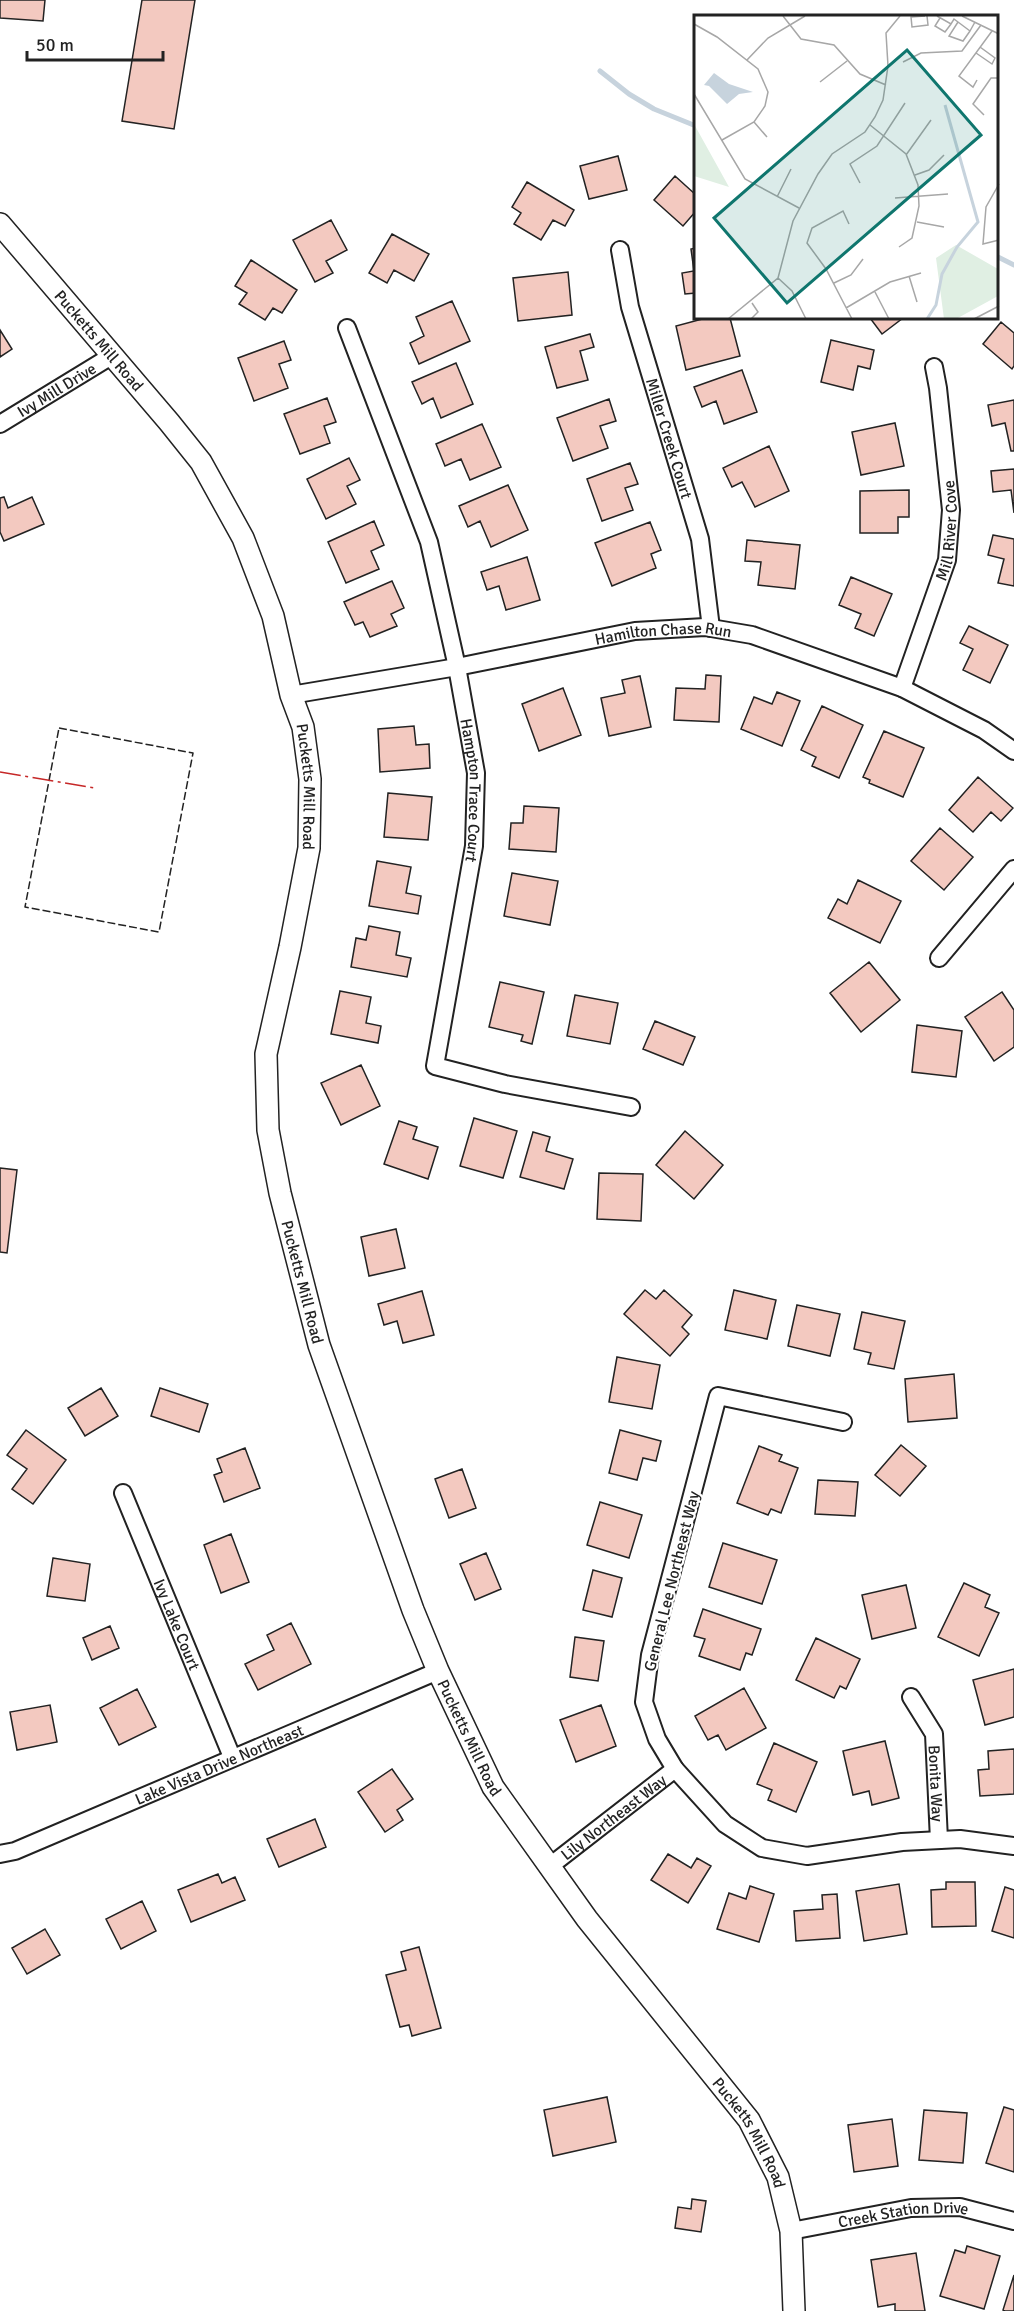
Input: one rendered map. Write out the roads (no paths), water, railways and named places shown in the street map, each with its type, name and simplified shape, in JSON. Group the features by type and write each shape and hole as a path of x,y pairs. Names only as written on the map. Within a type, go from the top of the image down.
{"street":[{"name":"Pucketts Mill Road","path":"0,224 113,355 201,462 243,537 273,616 291,695 303,727 310,779 309,848 266,1054 268,1130 280,1193 319,1344 413,1610 438,1671 493,1787 587,1918 749,2120 778,2177 791,2231 794,2311"},
{"name":"Miller Creek Court","path":"621,250 630,307 700,539 711,628"},
{"name":"Hampton Trace Court","path":"347,328 429,542 457,667 476,773 474,846 435,1066 505,1084 631,1107"},
{"name":"Ivy Mill Drive","path":"0,424 113,355"},
{"name":"Mill River Cove","path":"902,688 947,560 951,510 934,367"},
{"name":"Hamilton Chase Run","path":"291,695 457,667 635,631 711,628 752,635 902,688 984,730 1014,750"},
{"path":"939,958 1014,869"},
{"name":"General Lee Northeast Way","path":"843,1422 718,1396 650,1655 644,1702 657,1738 675,1769 725,1824 762,1848 807,1856 902,1842 939,1840 960,1839 1014,1846"},
{"name":"Ivy Lake Court","path":"123,1492 232,1757"},
{"name":"Lake Vista Drive Northeast","path":"0,1854 15,1851 438,1671"},
{"name":"Bonita Way","path":"911,1697 934,1734 939,1840"},
{"name":"Lily Northeast Way","path":"550,1866 675,1769"},
{"name":"Creek Station Drive","path":"791,2231 911,2208 960,2207 1014,2221"}],"waterway":[{"path":"600,71 629,94 654,109 694,125"},
{"path":"999,258 1014,265"}]}
